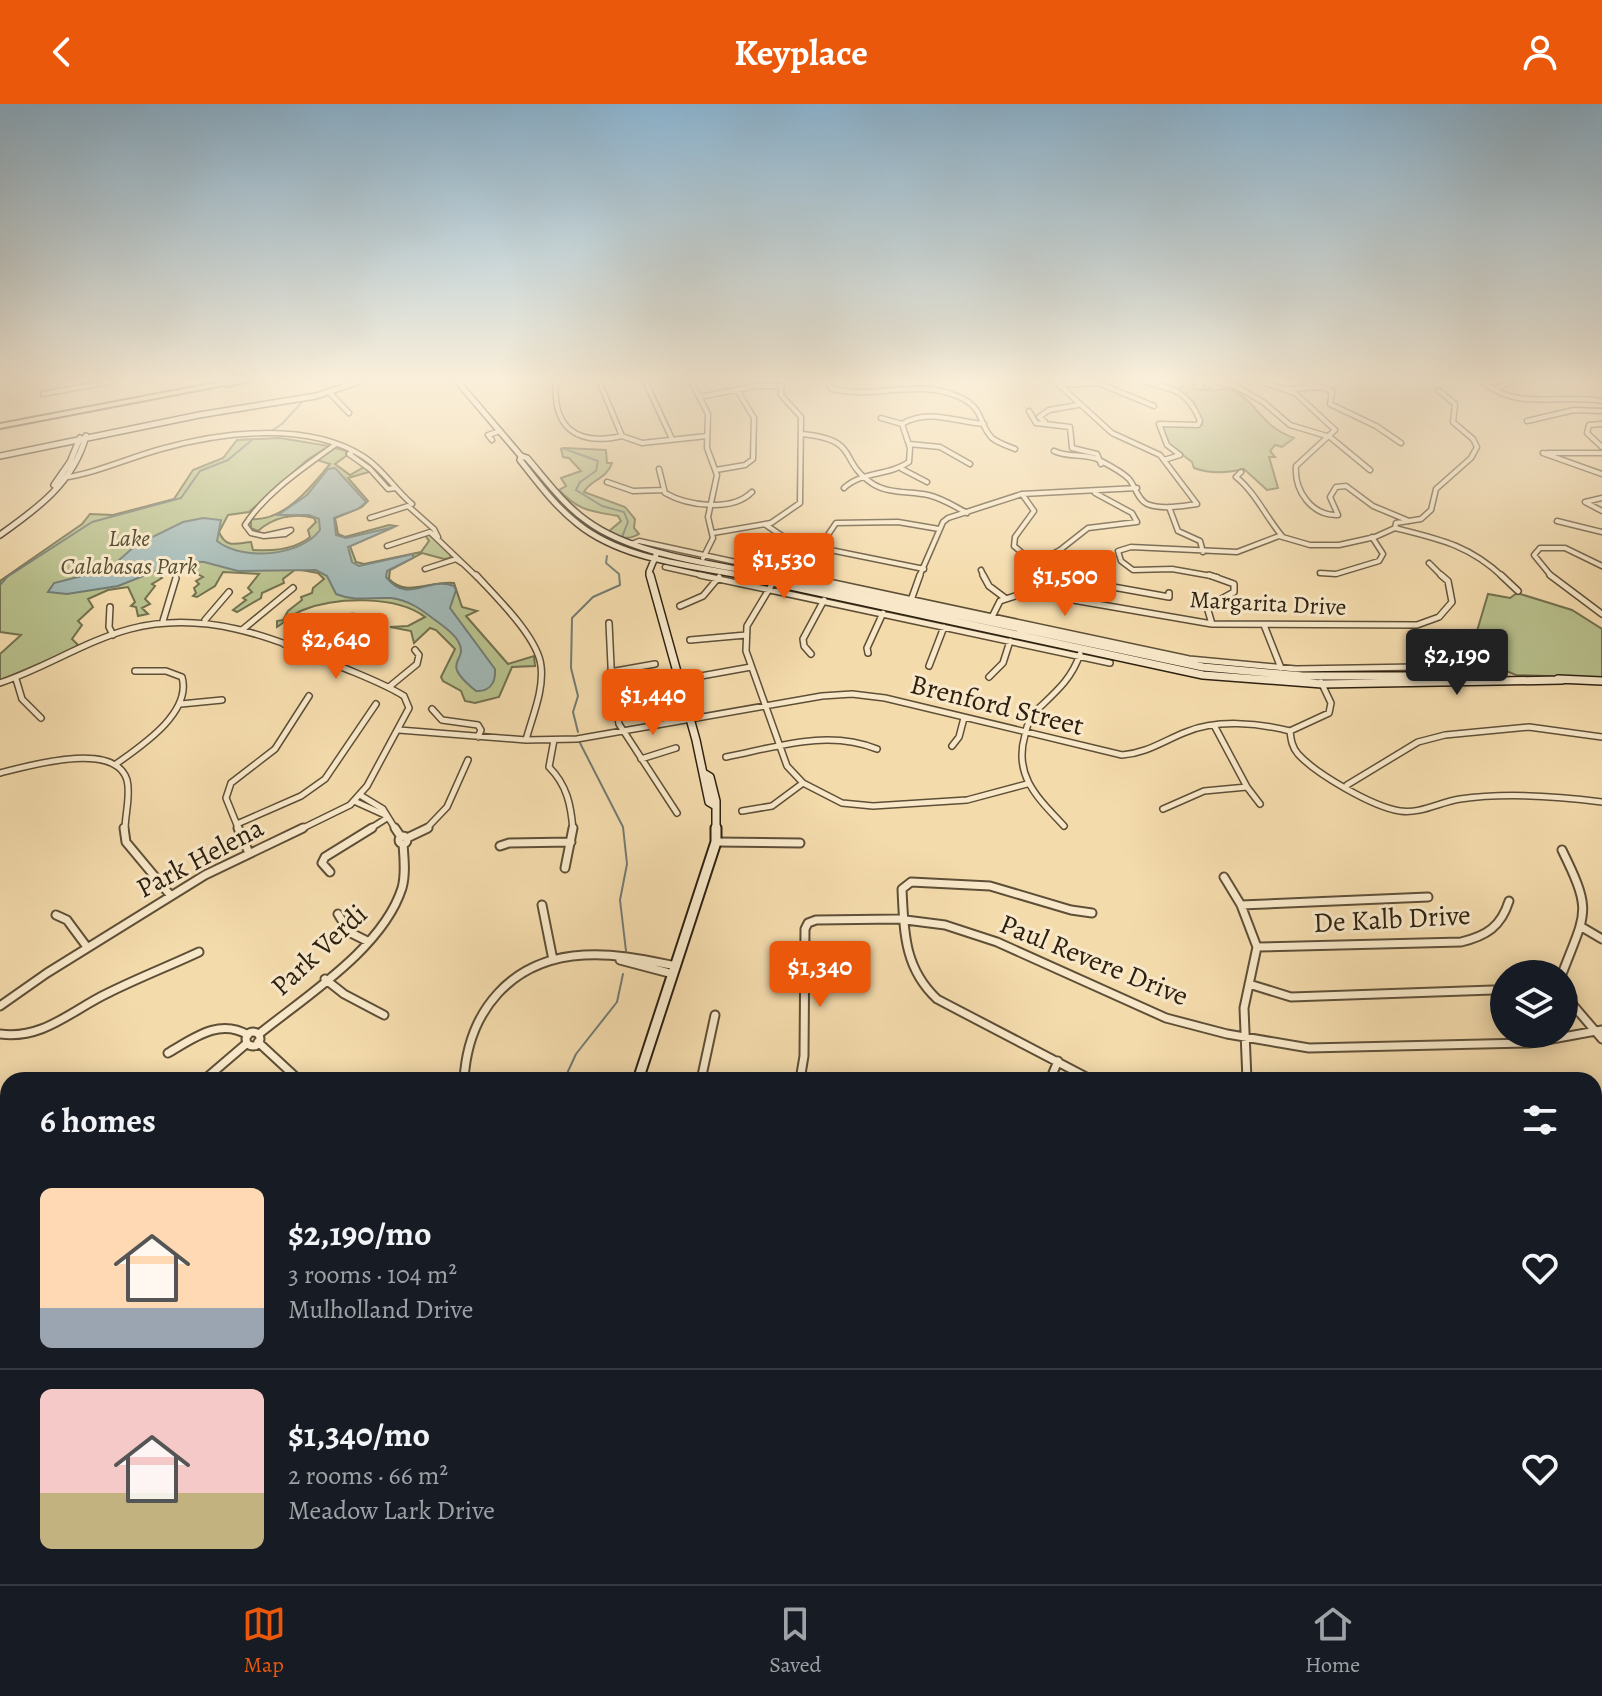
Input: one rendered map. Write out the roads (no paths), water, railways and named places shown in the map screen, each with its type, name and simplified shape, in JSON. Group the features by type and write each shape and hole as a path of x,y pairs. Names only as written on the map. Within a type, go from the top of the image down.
{"main road":[{"path":"0,455 22,450"},
{"path":"0,533 63,478 77,450"},
{"path":"516,450 527,458 582,521 603,533 657,554"},
{"path":"521,456 520,460 566,517 584,531 615,546 701,561 774,583 909,606 1081,650 1203,675 1322,684 1494,679"},
{"path":"537,482 545,480"},
{"path":"641,1072 716,842 714,805 709,802 702,777 705,774 649,572 657,554"},
{"path":"1081,650 1203,667 1318,676 1602,681"}],"street":[{"path":"63,478 103,472 159,450"},
{"path":"262,536 291,530 282,535 262,536 246,529 249,516 327,450"},
{"path":"351,450 353,451 349,454 370,469 388,489 398,490 538,650 541,669 526,740"},
{"path":"701,561 713,542 708,517 718,479 708,450"},
{"path":"716,470 745,465 753,459 753,450"},
{"path":"713,533 766,525 784,517 800,503 802,450"},
{"path":"847,450 865,478 888,490 930,495 967,513"},
{"path":"844,488 853,480 902,469 909,462 909,450"},
{"path":"945,450 970,464"},
{"path":"1081,450 1097,454 1101,464"},
{"path":"1054,451 1066,457 1093,457 1129,477 1143,502 1169,507 1197,504 1164,460 1150,450"},
{"path":"1164,460 1180,455 1174,450"},
{"path":"1315,450 1296,466 1295,472 1296,481 1316,511 1327,517 1338,515 1330,497 1336,487 1346,486 1370,505 1409,521"},
{"path":"1346,450 1370,470"},
{"path":"1395,528 1396,523 1421,519 1431,510 1436,489 1471,458 1475,450"},
{"path":"1601,450 1543,453 1602,474"},
{"path":"659,469 668,496 681,501 737,502 750,497 752,492"},
{"path":"902,469 927,482"},
{"path":"1241,472 1236,477 1248,486 1262,512 1282,536 1316,546 1339,545 1395,528 1455,543 1485,560 1518,591"},
{"path":"607,482 633,491 664,490"},
{"path":"909,606 939,529 948,518 1022,494 1095,493 1137,488"},
{"path":"1035,563 1060,550 1088,528 1108,523 1129,525 1137,522 1132,513 1095,493"},
{"path":"1022,494 1034,511 1015,537 1014,546 1050,573 1054,582 1053,595"},
{"path":"1602,498 1585,502 1602,511"},
{"path":"370,518 410,505"},
{"path":"1169,507 1178,531 1200,541 1203,552"},
{"path":"1557,521 1602,532"},
{"path":"819,548 836,523 898,522 939,529"},
{"path":"766,525 791,542 924,569"},
{"path":"387,546 432,530"},
{"path":"1212,624 1207,607 1234,592 1234,584 1229,580 1168,568 1139,571 1125,564 1118,551 1131,547 1237,552 1282,536"},
{"path":"1320,573 1336,574 1379,561 1383,554 1372,537"},
{"path":"631,544 639,541 701,561 909,606 992,617 1163,654 1281,668 1476,666 1485,669 1494,679"},
{"path":"1602,566 1577,551 1560,547 1540,548 1534,555 1555,580 1602,614"},
{"path":"425,569 457,556"},
{"name":"Margarita Drive","path":"1005,598 1027,592 1053,595 1212,624 1427,623 1439,617 1452,602 1448,581 1429,563"},
{"path":"665,567 774,583 824,600 944,627 1010,641 1081,650 1110,663"},
{"path":"981,570 989,586 1005,598 996,605 992,617"},
{"path":"1082,573 1091,602"},
{"path":"680,606 706,596 719,577"},
{"path":"163,621 176,578"},
{"path":"1085,582 1169,597 1169,593"},
{"path":"774,583 747,626 746,635 751,667 787,766 803,783 842,803 873,806 975,799 1027,784"},
{"path":"241,630 293,588"},
{"path":"205,620 229,592"},
{"path":"811,654 804,646 803,639 824,600"},
{"path":"110,607 109,627 113,635"},
{"path":"868,653 867,648 883,613"},
{"path":"284,644 304,629 323,622 369,619 381,624"},
{"path":"0,683 16,679 113,635 163,621 205,620 284,644 400,693 409,703 408,714 399,730"},
{"path":"609,623 610,672 618,723 664,788 669,804 677,813"},
{"path":"1264,625 1281,668"},
{"path":"929,666 944,627"},
{"path":"690,640 746,635"},
{"path":"989,677 1003,663 1010,641"},
{"path":"389,687 417,664 419,655 415,650"},
{"path":"1064,826 1027,784 1020,771 1019,756 1025,732 1035,712 1070,680 1081,650"},
{"path":"610,672 655,664"},
{"path":"701,676 751,667"},
{"path":"116,764 155,736 181,704 185,686 178,674 167,669 135,671"},
{"path":"1318,676 1331,703 1329,713 1290,731 1291,743 1303,758 1381,806 1398,811 1416,811 1464,799 1570,798 1602,802"},
{"path":"16,679 22,699 41,718"},
{"name":"Brenford Street","path":"399,730 554,740 623,732 822,696 852,694 885,698 1122,755 1154,750 1184,733 1215,727 1267,725 1290,731"},
{"path":"249,853 226,798 229,784 273,750 309,696"},
{"path":"617,708 664,699"},
{"path":"181,704 222,700"},
{"path":"237,824 301,796 325,779 376,704"},
{"path":"432,709 442,720 478,725 481,730 478,737"},
{"path":"952,746 959,737 964,718"},
{"path":"1215,727 1247,787 1260,804"},
{"path":"1347,785 1418,742 1445,735 1529,727 1602,737"},
{"name":"Park Helena","path":"0,1006 87,947 171,896 249,853 323,820 354,801 399,730"},
{"path":"726,757 834,739 868,744 877,749"},
{"path":"554,740 549,767 562,780 571,808 573,831 565,868"},
{"path":"641,759 676,748"},
{"path":"0,773 74,758 104,759 116,764 125,774 128,784 126,842 171,896"},
{"path":"360,795 380,807 404,840 424,832 446,813 468,760"},
{"path":"742,811 772,806 803,783"},
{"path":"1163,809 1204,791 1247,787"},
{"path":"354,801 386,816"},
{"path":"330,872 322,863 325,857 386,816"},
{"name":"Park Verdi","path":"168,1053 220,1025 236,1027 258,1038 325,979 382,925 399,895 404,869 404,840"},
{"path":"500,846 509,843 571,842"},
{"path":"716,842 800,843"},
{"path":"1562,850 1585,902 1567,960"},
{"path":"1224,877 1241,905 1257,947 1244,1008 1246,1072"},
{"path":"1078,1072 937,999 926,990 909,966 902,889 911,882 990,886 1071,910 1092,913"},
{"path":"1241,905 1428,897"},
{"name":"De Kalb Drive","path":"1257,947 1450,944 1482,938 1499,925 1509,901"},
{"path":"542,905 553,960"},
{"path":"338,914 349,932 367,941"},
{"path":"56,915 67,920 87,947"},
{"name":"Paul Revere Drive","path":"801,1072 805,929 808,923 816,920 904,921 955,927 1078,976 1164,1018 1309,1048 1530,1043 1599,1031"},
{"path":"1580,926 1602,939"},
{"path":"0,1034 15,1036 41,1031 105,994 199,952"},
{"path":"465,1072 469,1038 484,1009 505,986 525,972 553,960 583,955 675,970"},
{"path":"325,979 344,994 384,1015"},
{"path":"1249,984 1291,997 1490,990"},
{"path":"1578,1010 1599,1031 1602,1039"},
{"path":"703,1072 715,1015"},
{"path":"246,1044 248,1035"},
{"path":"213,1072 246,1044 258,1038 291,1072"},
{"path":"1053,1072 1058,1061"}],"water":[{"path":"335,468 366,502 358,509 334,518 336,535 346,538 394,527 348,547 352,562 359,566 413,554 413,558 387,571 386,577 394,585 410,590 435,584 454,586 456,590 450,608 495,669 493,682 488,688 476,691 464,681 456,667 461,654 458,641 448,629 425,613 398,599 357,599 336,594 327,576 316,570 238,571 204,562 181,561 118,586 67,594 48,592 54,583 109,569 136,545 183,522 203,518 221,520 217,541 241,552 270,553 299,546 320,530 319,519 309,515 278,515 307,495 328,469"}],"waterway":[{"path":"0,585 7,577 92,522 181,498 200,471 228,460 240,450"},
{"path":"568,450 598,461 596,471 580,482 576,490 602,506 624,512 628,522 622,537"},
{"path":"578,732 573,712 578,696 571,668 572,618 593,597 620,585 619,574 606,563 607,556"},
{"path":"580,743 623,827 627,864 620,900 626,951"},
{"path":"568,1072 576,1054 617,1002 623,974"}],"park label":[{"name":"Lake Calabasas Park","path":"129,552"}]}
